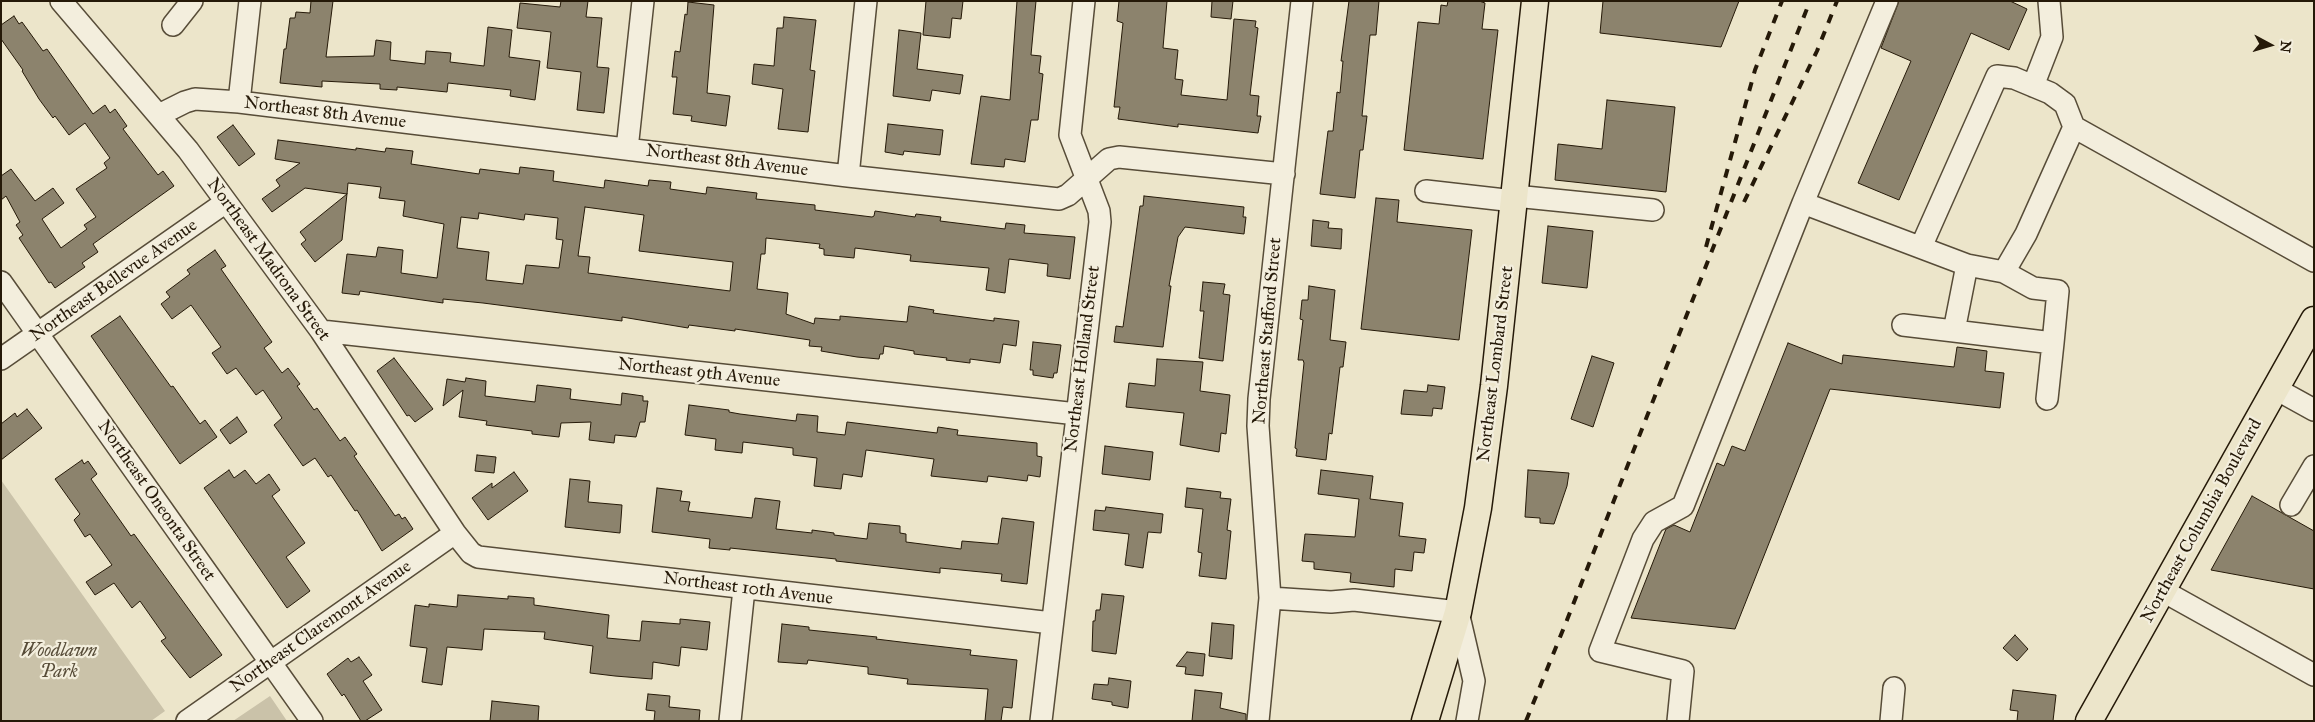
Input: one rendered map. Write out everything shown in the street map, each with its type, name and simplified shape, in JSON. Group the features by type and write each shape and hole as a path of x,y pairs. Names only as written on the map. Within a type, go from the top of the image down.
{"main road":[{"name":"Northeast Lombard Street","path":"1425,721 1458,612 1470,557 1488,437 1535,1"},
{"name":"Northeast Columbia Boulevard","path":"2089,721 2314,320"}],"street":[{"name":"Northeast Madrona Street","path":"61,1 159,114 226,202 321,331 455,533"},
{"path":"173,25 192,1"},
{"path":"239,102 250,1"},
{"path":"627,149 643,1"},
{"path":"848,176 866,1"},
{"name":"Northeast Holland Street","path":"1042,721 1100,222 1099,211 1070,135 1084,1"},
{"name":"Northeast Stafford Street","path":"1258,721 1270,598 1258,426 1302,1"},
{"path":"1678,721 1683,671 1600,651 1643,539 1654,522 1683,506 1803,203 1887,1"},
{"path":"2034,86 2052,37 2049,1"},
{"path":"1921,247 1997,76 2014,78 2050,93 2065,104 2074,127 2314,261"},
{"name":"Northeast 8th Avenue","path":"159,114 195,99 239,102 848,176 1059,199 1068,195 1108,159 1119,156 1284,174"},
{"path":"2004,272 2026,234 2074,127"},
{"path":"1426,191 1653,210"},
{"name":"Northeast Bellevue Avenue","path":"1,359 226,202"},
{"path":"1803,203 1968,265 2004,272 2033,288 2058,292 2047,399"},
{"path":"1954,330 1968,265"},
{"name":"Northeast Oneonta Street","path":"1,282 312,721"},
{"path":"1903,325 2053,343"},
{"name":"Northeast 9th Avenue","path":"321,331 1077,414"},
{"path":"2276,389 2314,410"},
{"path":"2291,505 2314,466"},
{"name":"Northeast 10th Avenue","path":"455,533 471,553 478,557 1052,623"},
{"name":"Northeast Claremont Avenue","path":"187,721 455,533"},
{"path":"730,721 744,589"},
{"path":"2163,591 2314,675"},
{"path":"1270,598 1331,602 1354,600 1458,612 1474,681 1467,721"},
{"path":"1891,721 1894,688"}],"green space":[{"name":"Woodlawn Park","path":"1,480 165,711 151,721 1,721"},
{"path":"270,696 287,721 233,721"}],"building":[{"path":"311,1 333,1 326,57 374,56 376,40 391,42 390,60 425,64 426,51 451,53 450,62 484,66 488,27 512,30 509,57 540,61 535,100 510,96 511,90 448,83 447,92 397,87 397,90 380,89 380,84 322,81 322,87 280,83 290,18 295,18 296,12 310,13"},
{"path":"561,1 588,1 586,17 602,18 597,67 609,68 604,113 577,110 581,72 547,68 551,32 517,28 520,3 560,7"},
{"path":"926,1 963,1 961,19 952,18 950,38 923,35"},
{"path":"1017,1 1036,1 1031,55 1041,56 1039,73 1043,74 1038,120 1031,120 1025,162 1005,159 1004,167 971,164 981,96 1010,100"},
{"path":"1119,1 1167,1 1163,48 1178,50 1175,79 1183,80 1181,95 1227,100 1234,19 1256,21 1255,27 1258,28 1250,95 1259,96 1257,116 1261,116 1258,133 1178,124 1178,127 1118,119 1120,107 1114,107 1123,23 1117,21"},
{"path":"1212,1 1233,1 1231,19 1211,17"},
{"path":"1349,1 1379,1 1376,35 1370,35 1362,116 1367,116 1363,150 1360,150 1355,198 1320,194 1328,131 1333,131 1337,92 1340,93 1343,61 1341,61"},
{"path":"1448,1 1479,1 1485,3 1482,29 1498,30 1483,159 1404,150 1418,22 1439,24 1441,5 1447,6"},
{"path":"1603,1 1739,1 1721,47 1600,33"},
{"path":"1899,1 2010,1 2027,9 2009,50 1971,33 1899,200 1858,183 1911,61 1881,48"},
{"path":"688,2 714,5 707,93 730,96 726,126 691,121 692,116 673,114 677,77 672,77 675,51 680,52"},
{"path":"14,16 19,24 22,22 43,51 47,49 93,114 105,105 110,113 115,109 127,126 123,129 158,175 163,171 174,186 93,244 98,252 82,263 85,267 55,288 51,282 49,283 19,238 23,235 16,225 20,222 6,196 1,200 1,176 11,169 35,201 53,188 64,203 42,219 61,248 87,229 84,225 96,217 76,189 107,168 104,163 110,158 85,123 69,135 39,99 23,70 1,39 1,25"},
{"path":"784,17 816,20 810,70 815,71 808,132 778,129 783,89 752,84 754,64 774,66 777,28 783,28"},
{"path":"899,30 921,33 917,69 963,75 960,94 932,90 930,101 893,96"},
{"path":"1607,100 1675,107 1666,192 1555,180 1558,144 1602,149"},
{"path":"888,124 943,130 940,155 904,151 903,155 885,152"},
{"path":"233,125 255,154 239,166 217,137"},
{"path":"278,140 356,150 356,148 385,152 386,148 413,151 411,164 479,174 480,169 519,174 520,167 554,171 553,181 604,188 605,180 648,186 649,180 671,182 670,189 706,194 707,187 757,193 756,199 815,205 815,210 872,217 875,211 915,217 916,214 941,217 940,221 1005,229 1006,223 1025,225 1024,233 1075,237 1070,279 1047,276 1048,264 1009,259 1005,293 986,290 989,268 910,261 911,255 855,248 854,258 824,255 824,249 819,248 820,244 766,238 765,254 761,254 757,289 788,293 786,314 814,324 815,318 840,320 840,316 907,322 909,306 934,310 933,313 994,321 994,318 1019,321 1016,346 1003,344 1000,363 970,359 970,363 946,360 947,358 914,354 914,351 884,346 883,354 880,354 879,359 857,357 821,351 822,347 809,346 810,340 735,329 735,331 689,325 688,328 622,317 622,321 483,303 443,299 443,303 360,291 359,295 342,293 347,254 376,257 378,247 403,250 401,273 437,278 444,224 403,216 405,201 379,198 381,187 348,183 347,194 305,188 272,212 262,199 280,186 276,180 300,163 275,159","holes":["585,207 644,215 639,251 733,262 730,291 588,273 590,257 578,256","479,213 524,220 525,214 558,218 556,239 563,240 559,268 526,265 523,284 486,280 489,252 457,248 461,217 478,219"]},
{"path":"347,194 342,240 315,262 301,244 306,240 300,232"},
{"path":"1144,196 1244,207 1243,217 1246,217 1244,234 1185,227 1178,237 1169,286 1171,286 1163,347 1114,342 1116,326 1123,327 1140,206 1143,206"},
{"path":"1376,198 1399,200 1397,222 1472,230 1459,340 1361,329"},
{"path":"1313,220 1329,222 1328,228 1342,229 1341,249 1311,246"},
{"path":"1548,226 1593,231 1587,288 1542,283"},
{"path":"215,250 226,266 221,269 272,342 264,348 282,373 288,368 300,384 297,386 314,410 317,408 340,441 345,437 357,454 354,456 395,516 399,514 402,519 405,517 413,529 382,551 357,510 355,511 331,475 328,477 315,458 303,466 274,425 282,418 263,390 256,395 236,368 227,374 212,353 221,347 191,305 172,319 161,304 170,297 166,292 190,274 187,270"},
{"path":"1203,282 1225,284 1223,294 1230,295 1223,361 1199,358 1204,311 1200,311"},
{"path":"1309,286 1335,290 1330,340 1346,342 1343,367 1340,367 1332,434 1329,433 1326,460 1296,456 1297,449 1295,448 1304,363 1303,360 1298,360 1303,320 1300,319 1302,300 1308,300"},
{"path":"120,316 200,424 205,420 217,437 180,464 91,336"},
{"path":"1033,342 1061,345 1057,373 1054,373 1053,378 1033,375 1033,370 1030,370"},
{"path":"1788,343 1842,364 1843,355 1954,367 1957,347 1987,351 1985,371 2004,373 2000,408 1830,389 1735,629 1631,618 1666,529 1674,525 1690,532 1717,463 1724,466 1732,446 1745,451"},
{"path":"1592,356 1614,363 1593,427 1571,419"},
{"path":"394,358 433,409 415,422 409,415 407,416 377,371"},
{"path":"1157,359 1203,362 1200,391 1230,395 1226,434 1221,433 1219,452 1180,445 1184,413 1126,407 1129,383 1155,386"},
{"path":"466,378 486,381 485,396 535,402 537,385 571,389 570,399 621,405 622,393 643,396 643,401 648,401 645,422 640,422 636,437 615,435 614,443 589,440 591,422 561,423 559,437 532,434 532,431 486,425 487,421 459,417 463,390 443,406 447,379 465,382"},
{"path":"1428,385 1445,387 1442,409 1433,408 1432,416 1401,414 1404,390 1427,392"},
{"path":"689,405 796,421 797,414 818,416 817,432 845,435 847,422 937,433 938,427 958,430 957,435 1037,443 1037,456 1042,457 1040,477 1028,475 1027,481 988,476 987,482 931,476 934,459 866,450 862,477 843,474 841,489 814,486 817,458 793,455 793,448 743,442 742,453 715,450 716,439 685,435"},
{"path":"27,409 42,428 1,460 1,424 15,413 17,417"},
{"path":"237,417 247,432 230,444 220,430"},
{"path":"1105,446 1153,452 1150,480 1102,474"},
{"path":"477,455 496,457 494,473 475,471"},
{"path":"82,460 84,464 88,461 97,474 91,479 131,536 134,534 222,655 190,678 161,641 166,638 140,601 132,608 114,583 95,595 86,582 112,565 90,534 85,537 74,520 80,514 55,479"},
{"path":"229,470 234,478 245,470 256,484 269,474 280,490 272,496 305,543 286,557 310,591 287,608 204,488"},
{"path":"1321,470 1373,476 1370,499 1403,503 1399,536 1426,539 1424,553 1414,552 1412,571 1395,569 1394,587 1350,582 1351,573 1314,569 1314,562 1302,561 1305,534 1355,537 1359,499 1318,494"},
{"path":"1528,470 1569,473 1567,486 1554,524 1540,523 1540,518 1525,517"},
{"path":"514,472 528,491 488,520 472,498 492,483 492,488"},
{"path":"570,479 590,481 588,502 622,505 620,533 565,527"},
{"path":"657,488 682,491 680,501 690,502 688,511 752,518 755,498 780,501 776,529 812,533 812,530 867,539 869,523 900,526 900,533 906,534 906,542 961,549 962,541 998,544 1002,518 1034,522 1027,584 1001,581 1002,574 940,568 940,573 836,561 836,559 730,548 730,550 709,548 710,539 652,532"},
{"path":"1187,488 1221,492 1220,498 1231,499 1227,530 1231,531 1226,579 1199,576 1202,553 1198,552 1203,509 1185,507"},
{"path":"2252,496 2314,531 2314,589 2211,570"},
{"path":"1106,507 1163,514 1161,533 1148,532 1143,568 1125,565 1129,534 1093,530 1095,510 1105,511"},
{"path":"1102,594 1124,596 1116,654 1092,651 1093,621 1095,621 1096,610 1100,610"},
{"path":"458,595 508,599 508,596 534,598 534,605 609,615 607,638 640,641 642,621 680,624 680,619 710,622 707,650 681,647 679,666 653,662 652,679 615,676 590,673 593,646 544,639 545,632 484,629 482,650 447,647 442,685 422,682 427,648 410,646 415,605 429,607 429,604 457,607"},
{"path":"1212,623 1234,625 1232,659 1209,656"},
{"path":"782,624 809,627 809,630 971,650 970,655 1017,660 1012,708 1003,707 1001,721 985,721 988,689 907,684 908,679 868,674 868,667 808,660 807,664 778,662"},
{"path":"2015,635 2028,649 2017,661 2003,648"},
{"path":"1187,652 1205,654 1203,676 1185,674 1186,667 1176,666"},
{"path":"359,657 372,675 363,681 382,710 365,721 361,721 344,694 342,696 327,674 348,658 351,662"},
{"path":"1109,678 1131,681 1128,708 1112,705 1112,702 1092,699 1094,684 1108,685"},
{"path":"1195,690 1222,693 1220,708 1246,714 1246,721 1192,721"},
{"path":"2013,690 2056,695 2053,721 2017,721 2018,711 2010,710"},
{"path":"648,694 670,696 669,707 700,710 699,721 654,721 655,711 646,710"},
{"path":"492,701 539,706 538,721 490,721"}],"railway":[{"path":"1706,247 1755,70 1782,1"},
{"path":"1526,721 1810,1"},
{"path":"1744,202 1817,51 1837,1"}]}
